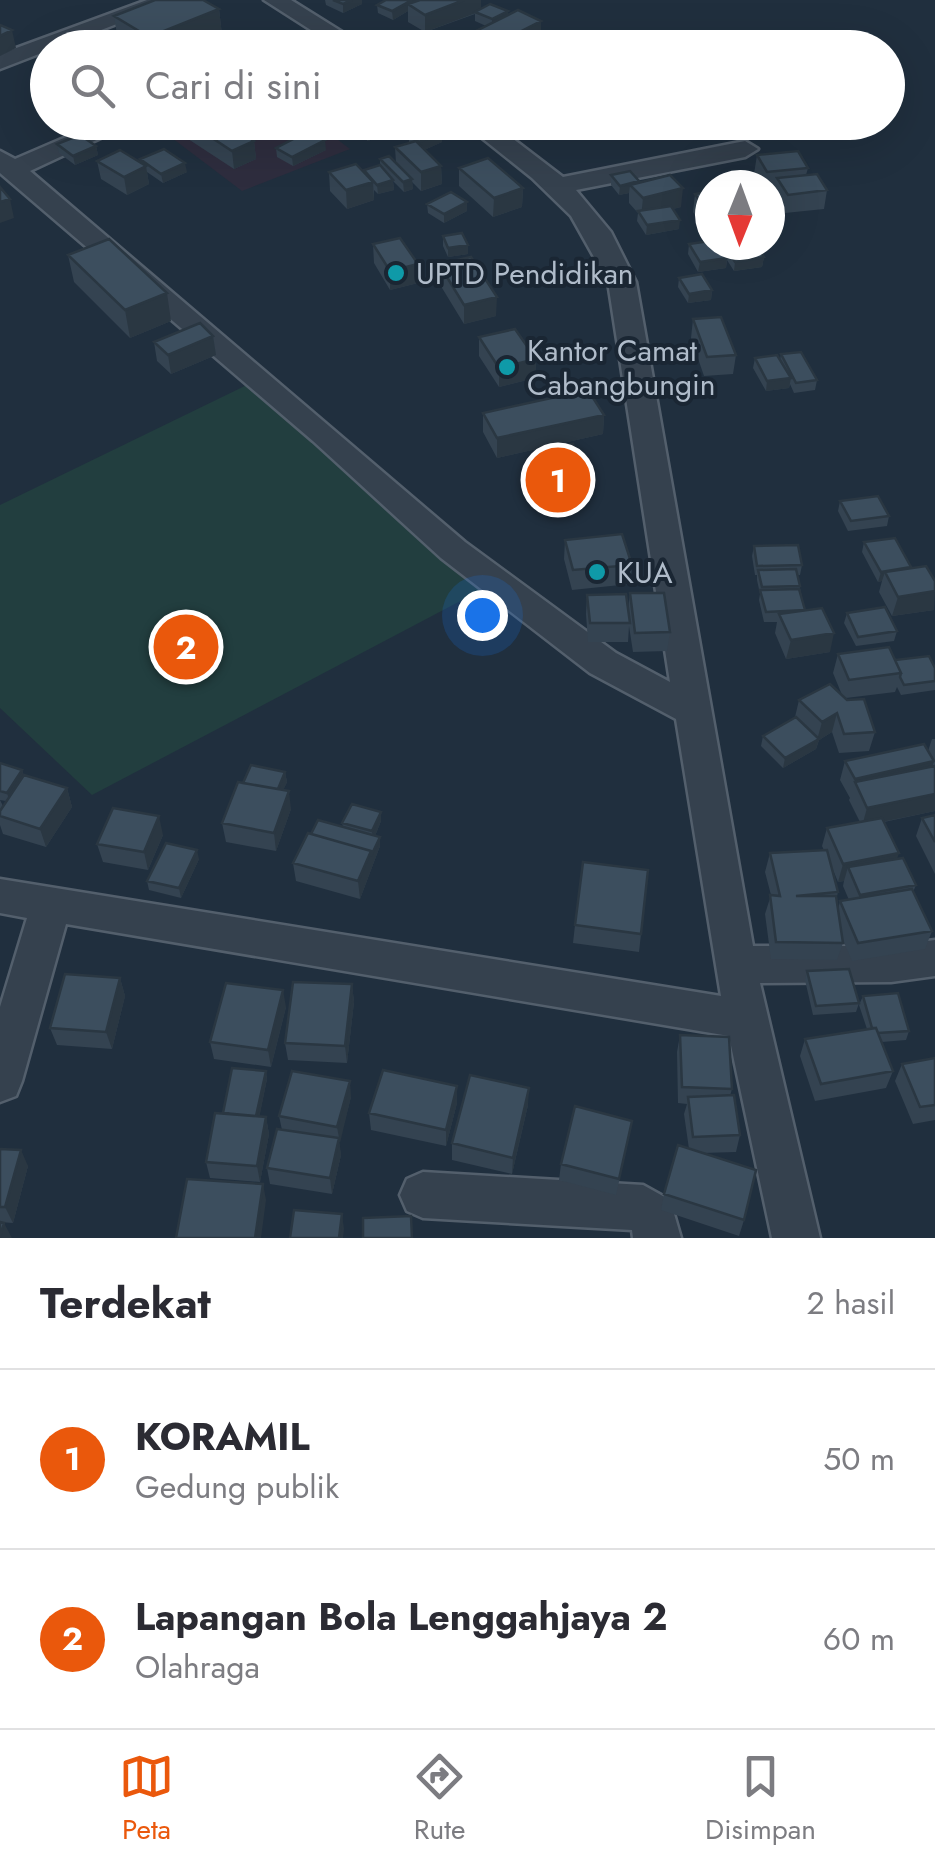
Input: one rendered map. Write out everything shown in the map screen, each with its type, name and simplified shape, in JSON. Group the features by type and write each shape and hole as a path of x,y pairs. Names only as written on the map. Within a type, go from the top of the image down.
{"street":[{"path":"87,30 168,0"},
{"path":"275,0 329,30"},
{"path":"0,62 30,51"},
{"path":"83,140 8,174 147,282 453,550 603,663 693,711"},
{"path":"498,140 558,186 596,228 622,282 735,965 796,1238"},
{"path":"558,186 744,150"},
{"path":"0,896 747,1020"},
{"path":"0,1081 50,904"},
{"path":"735,965 891,964 935,958"},
{"path":"424,1195 642,1208 653,1216 657,1238"}],"shaded area":[{"path":"175,140 338,140 350,149 242,191"}],"green space":[{"path":"253,382 487,587 92,795 0,708 0,505"}],"building":[{"path":"155,0 203,0 219,9 166,30 137,30 114,16"},
{"path":"386,0 412,0 392,11 377,5"},
{"path":"420,0 464,0 425,15 408,4"},
{"path":"490,4 508,11 492,19 475,12"},
{"path":"518,10 541,21 523,30 478,30"},
{"path":"0,25 12,30 0,36"},
{"path":"87,140 96,146 73,156 57,144"},
{"path":"215,140 254,141 232,151"},
{"path":"292,140 325,140 292,157 276,148"},
{"path":"416,141 441,166 421,172 395,147"},
{"path":"164,149 185,163 161,174 140,159"},
{"path":"120,150 146,166 124,177 97,161"},
{"path":"798,151 808,168 766,170 757,155"},
{"path":"389,156 412,179 403,182 380,159"},
{"path":"488,158 523,188 494,198 459,168"},
{"path":"356,164 373,182 346,190 329,172"},
{"path":"380,165 393,180 377,185 364,170"},
{"path":"630,171 639,181 620,186 611,175"},
{"path":"817,174 827,190 788,195 785,177"},
{"path":"670,175 683,188 643,198 630,185"},
{"path":"0,187 10,199 0,202"},
{"path":"451,192 467,202 444,214 427,204"},
{"path":"671,206 680,220 647,225 638,211"},
{"path":"462,233 468,245 448,248 443,236"},
{"path":"400,238 418,264 390,271 373,244"},
{"path":"109,239 167,293 125,310 68,255"},
{"path":"471,257 497,297 464,305 439,264"},
{"path":"702,274 712,290 689,294 679,278"},
{"path":"721,317 736,355 707,357 693,319"},
{"path":"200,323 213,336 168,355 154,342"},
{"path":"515,329 536,359 499,368 479,337"},
{"path":"801,352 817,380 796,383 781,354"},
{"path":"777,355 791,378 767,381 755,358"},
{"path":"588,390 604,415 497,438 483,413"},
{"path":"573,444 582,473 546,477 537,449"},
{"path":"878,496 889,516 851,521 840,501"},
{"path":"622,534 632,565 573,570 565,540"},
{"path":"895,538 911,567 881,572 864,542"},
{"path":"798,545 802,565 757,566 754,546"},
{"path":"926,566 935,581 935,591 898,597 885,572"},
{"path":"796,569 800,586 762,587 758,570"},
{"path":"799,589 805,610 766,612 760,590"},
{"path":"630,593 664,593 670,632 635,633"},
{"path":"626,594 630,623 590,623 587,595"},
{"path":"885,607 897,631 858,637 847,613"},
{"path":"822,608 834,633 791,640 779,614"},
{"path":"889,647 901,673 849,680 838,654"},
{"path":"929,656 935,668 935,681 904,685 895,660"},
{"path":"830,684 847,700 864,699 875,732 844,734 837,713 822,722 799,700"},
{"path":"796,717 819,739 785,758 763,736"},
{"path":"924,744 934,761 855,779 845,761"},
{"path":"0,763 22,770 7,793 0,791"},
{"path":"251,765 285,772 278,789 243,783"},
{"path":"935,766 935,794 867,808 855,782"},
{"path":"24,775 67,788 40,829 0,816"},
{"path":"238,782 289,791 274,833 222,823"},
{"path":"352,804 381,812 372,831 342,823"},
{"path":"113,808 159,816 144,852 97,844"},
{"path":"935,815 935,842 922,818"},
{"path":"882,818 899,853 843,864 827,828"},
{"path":"318,820 380,837 371,856 371,851 311,834"},
{"path":"308,833 371,851 358,881 293,863"},
{"path":"166,843 197,850 179,888 147,881"},
{"path":"827,850 838,892 796,896 836,896 843,943 776,942 770,895 780,896 770,853"},
{"path":"903,858 916,885 860,895 848,867"},
{"path":"583,862 648,870 641,934 575,925"},
{"path":"912,889 932,931 858,943 840,901"},
{"path":"849,969 859,1003 816,1006 807,971"},
{"path":"65,974 120,978 106,1032 50,1028"},
{"path":"293,982 352,984 345,1046 285,1043"},
{"path":"226,983 283,990 268,1050 210,1042"},
{"path":"898,993 909,1031 878,1033 872,1028 863,996"},
{"path":"876,1028 893,1071 821,1084 805,1039"},
{"path":"680,1035 729,1037 732,1089 682,1087"},
{"path":"935,1058 935,1105 920,1107 902,1064"},
{"path":"232,1068 266,1071 256,1116 223,1113"},
{"path":"383,1070 457,1086 446,1130 369,1113"},
{"path":"292,1071 350,1081 337,1127 279,1116"},
{"path":"470,1075 529,1088 513,1158 452,1143"},
{"path":"734,1095 740,1135 693,1137 688,1097"},
{"path":"575,1106 632,1121 619,1179 561,1164"},
{"path":"215,1113 266,1117 257,1166 206,1162"},
{"path":"277,1129 339,1138 330,1178 267,1168"},
{"path":"678,1145 756,1170 744,1220 664,1194"},
{"path":"0,1149 21,1150 5,1207 0,1207"},
{"path":"187,1179 263,1184 255,1238 176,1238"},
{"path":"294,1210 342,1214 339,1238 290,1238"},
{"path":"411,1216 412,1238 363,1238 363,1218"}],"place":[{"name":"UPTD Pendidikan","path":"396,273"},
{"name":"Kantor Camat Cabangbungin","path":"507,367"},
{"name":"KORAMIL","path":"558,480"},
{"name":"KUA","path":"597,572"},
{"name":"Lapangan Bola Lenggahjaya 2","path":"186,647"}]}
